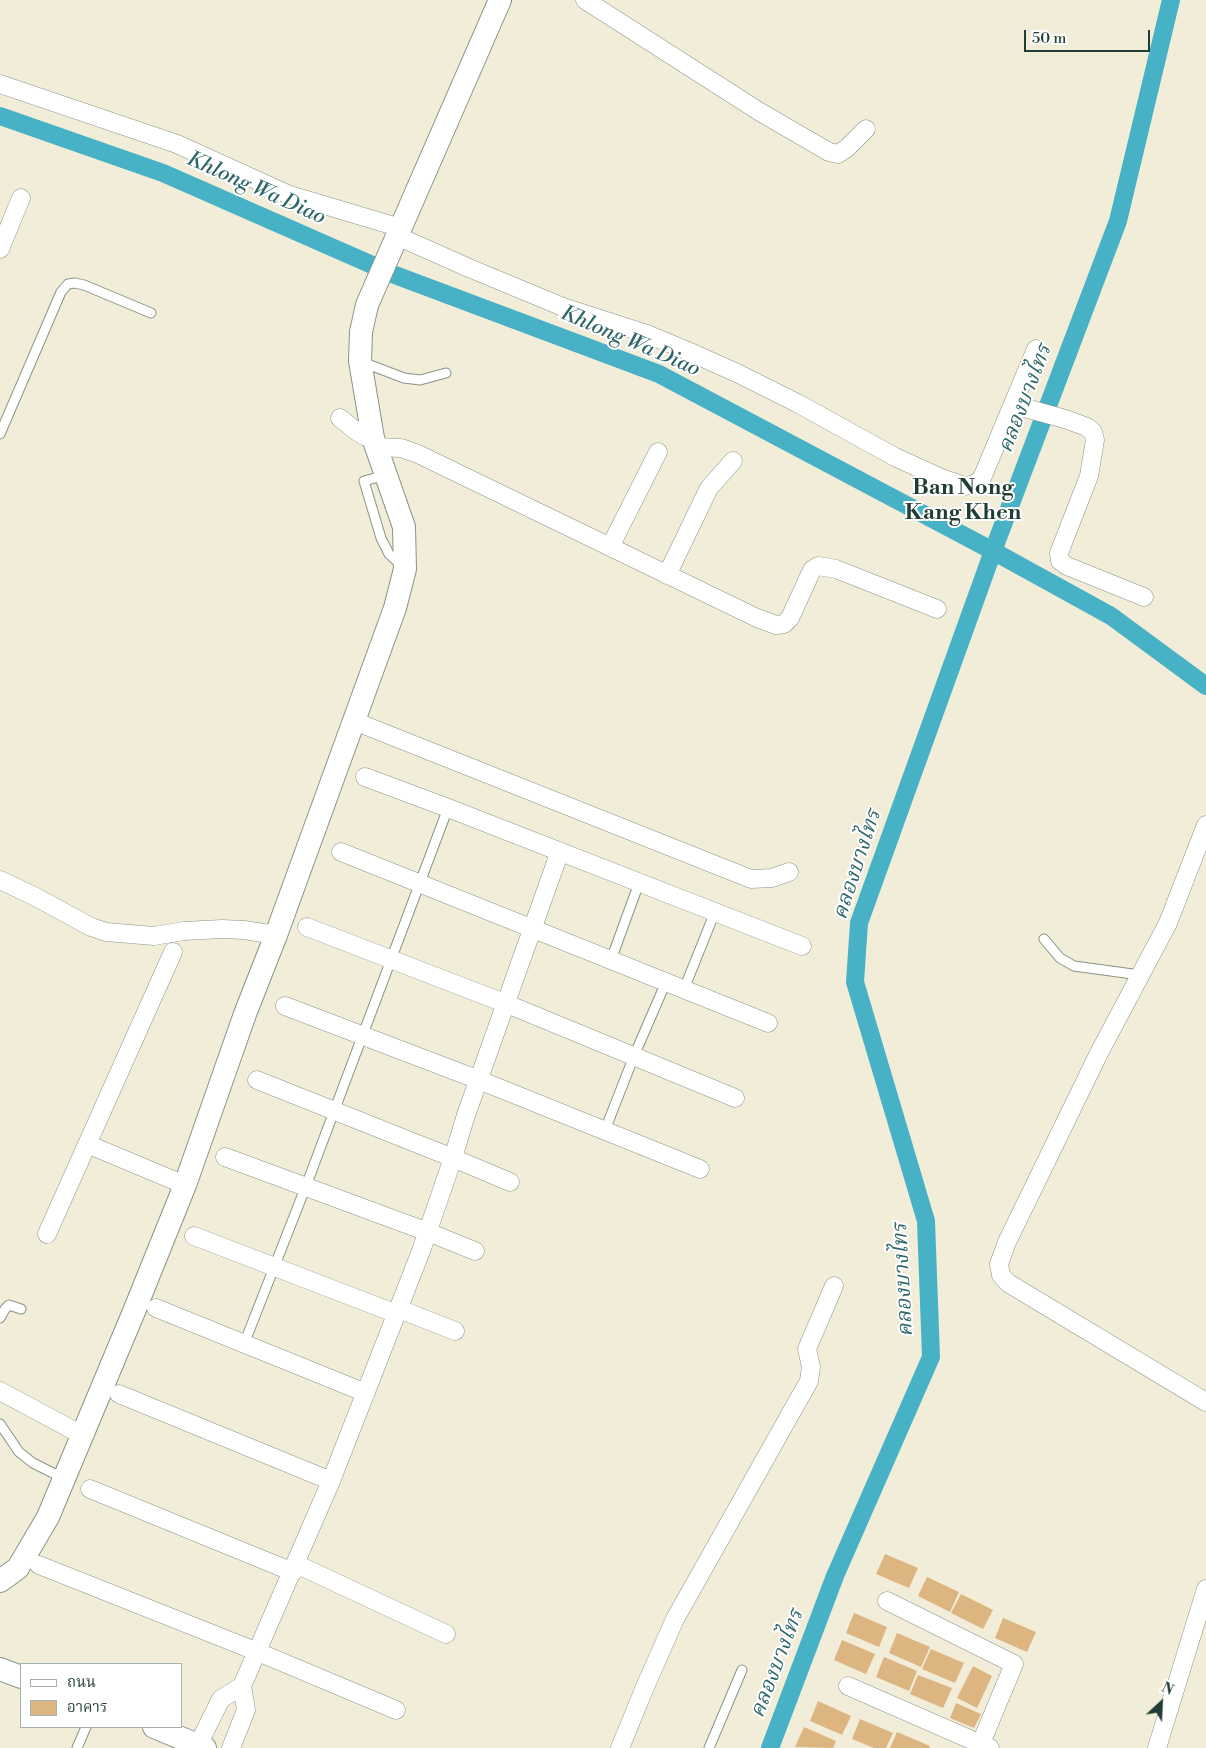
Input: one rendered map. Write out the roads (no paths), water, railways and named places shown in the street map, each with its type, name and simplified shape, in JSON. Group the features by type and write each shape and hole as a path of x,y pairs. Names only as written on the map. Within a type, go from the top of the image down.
{"street":[{"path":"0,1581 18,1568 48,1517 136,1308 184,1185 396,608 405,569 404,527 375,442 360,361 361,332 367,305 500,0"},
{"path":"585,0 760,112 829,152 838,154 847,148 866,129"},
{"path":"0,84 177,144 287,194 563,307 647,334 798,403 894,458 965,486 975,484 982,478 1020,408 1036,349"},
{"path":"1,243 21,198"},
{"path":"1020,408 1065,419 1093,432 1095,440 1089,476 1059,553 1060,561 1067,566 1144,597"},
{"path":"340,418 356,431 375,442 418,454 756,618 776,625 784,624 790,618 812,570 818,566 836,569 936,609"},
{"path":"610,547 658,452"},
{"path":"667,575 709,488 733,460"},
{"path":"354,721 752,879 772,878 789,872"},
{"path":"365,777 802,946"},
{"path":"1206,825 1168,923 1099,1053 1007,1242 999,1264 1001,1275 1008,1284 1206,1402"},
{"path":"156,1728 201,1747 221,1699 242,1686 258,1652 331,1481 398,1312 428,1232 466,1115 560,851"},
{"path":"341,852 768,1023"},
{"path":"0,880 91,927 106,932 154,936 184,931 222,929 244,930 276,936"},
{"path":"307,927 507,1004 735,1098"},
{"path":"47,1234 173,952"},
{"path":"286,1006 480,1080 700,1169"},
{"path":"257,1080 510,1182"},
{"path":"87,1144 184,1185"},
{"path":"225,1157 475,1251"},
{"path":"194,1236 398,1312 455,1331"},
{"path":"620,1748 675,1619 791,1411 802,1395 811,1367 807,1349 834,1286"},
{"path":"156,1308 366,1393"},
{"path":"0,1391 82,1435"},
{"path":"119,1394 331,1481"},
{"path":"90,1489 294,1568 446,1634"},
{"path":"39,1565 258,1652 396,1710"},
{"path":"1157,1748 1206,1589"},
{"path":"848,1686 986,1746 1014,1664 887,1601"},
{"path":"0,1669 20,1677"},
{"path":"231,1748 246,1710 242,1686"}],"lane":[{"path":"0,434 60,292 68,284 84,285 151,313"},
{"path":"360,361 404,378 420,380 446,373"},
{"path":"244,1344 393,959 448,808"},
{"path":"611,960 639,883"},
{"path":"684,989 715,912"},
{"path":"1044,939 1060,958 1074,966 1140,975"},
{"path":"605,1130 666,982"},
{"path":"0,1318 9,1305 22,1309"},
{"path":"0,1424 19,1452 34,1463 64,1478"},
{"path":"709,1748 742,1670"},
{"path":"76,1748 86,1728"}],"waterway":[{"name":"คลองบางไทร","path":"770,1748 835,1576 931,1357 926,1221 855,982 859,923 993,551 1118,221 1171,0"},
{"name":"Khlong Wa Diao","path":"0,116 163,173 395,275 659,374 993,551 1111,616 1206,686"}],"district":[{"name":"Ban Nong Kang Khen","path":"963,502"}]}
